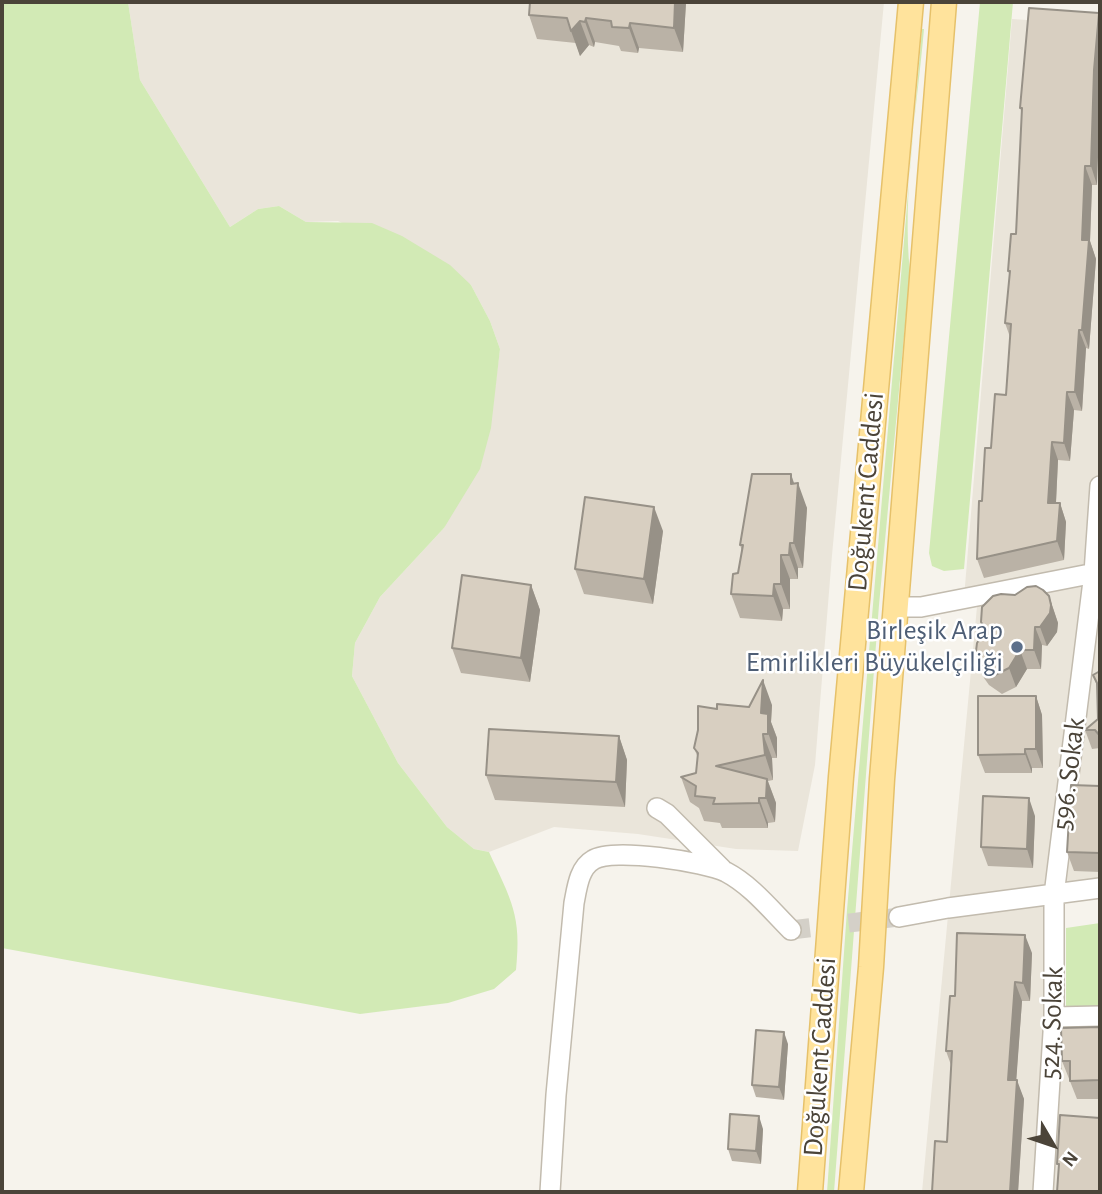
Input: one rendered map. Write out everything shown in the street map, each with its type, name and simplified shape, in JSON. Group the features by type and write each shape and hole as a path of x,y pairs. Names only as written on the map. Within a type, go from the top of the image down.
{"main road":[{"name":"Doğukent Caddesi","path":"810,1192 841,777 911,2"},
{"name":"Doğukent Caddesi","path":"851,1192 871,967 895,607 944,2"}],"street":[{"name":"596. Sokak","path":"1054,895 1097,572 1100,485"},
{"path":"895,607 921,607 1097,572"},
{"path":"657,808 667,814 725,872 748,888 790,930"},
{"path":"550,1192 574,903 584,868 595,858 603,856 656,857 708,866 725,872"},
{"path":"899,918 948,908 1100,888"},
{"name":"524. Sokak","path":"1043,1192 1054,1017 1054,895"},
{"path":"1054,1017 1100,1016"}],"shaded area":[{"path":"128,2 884,2 815,765 798,851 736,849 638,834 554,827 489,852 474,849 447,827 398,763 352,676 355,643 380,597 444,528 495,387 500,349 490,321 471,285 338,221 306,222 279,206 258,209 230,227 140,80"},
{"path":"1012,19 1100,25 1100,888 1054,896 1054,1017 1100,1016 1100,1192 922,1192 978,596 964,598"}],"green space":[{"path":"2,2 128,2 140,80 230,227 258,209 279,206 306,222 372,223 402,236 450,265 471,285 490,321 500,349 491,428 480,469 444,528 380,597 355,643 352,676 398,763 447,827 474,849 489,852 513,908 517,935 516,970 494,989 448,1003 360,1014 2,948"},
{"path":"980,2 1013,2 964,569 944,571 932,566 929,553"},
{"path":"922,29 924,29 921,59 913,133"},
{"path":"910,172 910,272 879,605 834,1192 827,1192 847,910"},
{"path":"1100,923 1100,1006 1066,1006 1066,928"}],"building":[{"path":"530,2 675,2 674,28 630,23 629,28 612,27 611,21 586,18 585,22 580,21 571,31 567,18 529,15"},
{"path":"1029,8 1099,13 1091,166 1085,166 1082,240 1089,240 1082,330 1079,330 1075,392 1067,392 1064,443 1052,442 1048,503 1060,503 1057,541 977,559 979,501 982,501 985,448 991,448 995,394 1006,395 1011,324 1005,323 1008,271 1011,234 1016,234 1020,108"},
{"path":"752,474 791,474 791,484 798,483 794,543 790,543 789,555 781,555 781,584 774,584 773,596 731,594 733,574 738,573 743,545 740,545"},
{"path":"585,497 654,507 644,579 575,569"},
{"path":"462,575 531,585 521,658 452,648"},
{"path":"1036,586 1049,596 1051,605 1050,613 1040,627 1035,627 1034,650 1020,650 1009,668 995,675 977,659 977,643 986,630 981,622 982,607 993,596 1015,595 1027,587"},
{"path":"1100,671 1100,736 1095,730 1085,730 1098,719 1097,683 1093,675"},
{"path":"763,680 761,713 768,714 768,734 763,734 765,755 716,766 767,779 766,798 759,798 759,803 713,804 715,798 695,796 696,786 681,777 696,773 698,753 694,748 698,730 698,706 717,709 717,704 749,707"},
{"path":"978,696 1036,696 1036,749 1025,749 1025,754 978,755"},
{"path":"489,729 619,736 616,782 486,775"},
{"path":"1071,785 1100,786 1100,853 1067,852"},
{"path":"983,796 1029,798 1027,849 981,847"},
{"path":"957,933 1025,935 1023,983 1015,982 1008,1080 1017,1080 1010,1192 932,1192 935,1141 947,1142 952,1051 946,1051 950,996 955,996"},
{"path":"1100,1027 1100,1080 1070,1081 1070,1061 1062,1061 1061,1028"},
{"path":"756,1030 784,1032 779,1087 752,1085"},
{"path":"730,1114 759,1116 756,1151 728,1149"},
{"path":"1060,1115 1100,1118 1100,1192 1057,1192"}],"tunnel":[{"path":"791,930 899,917"}],"place":[{"name":"Birleşik Arap Emirlikleri Büyükelçiliği","path":"1017,647"}]}
